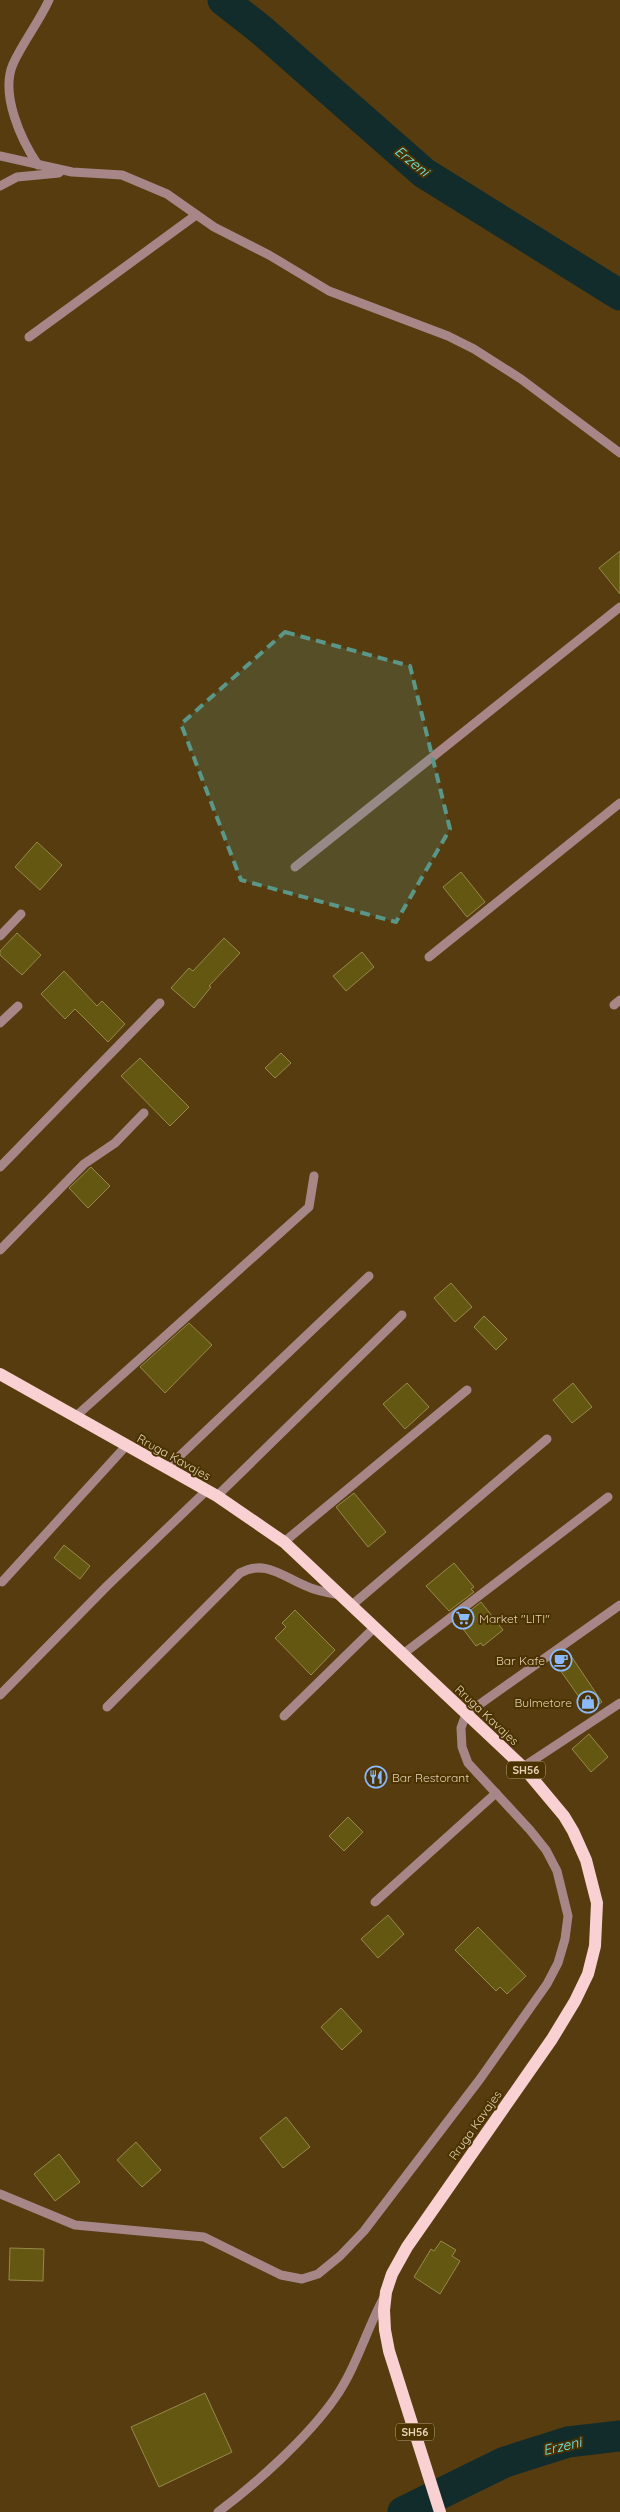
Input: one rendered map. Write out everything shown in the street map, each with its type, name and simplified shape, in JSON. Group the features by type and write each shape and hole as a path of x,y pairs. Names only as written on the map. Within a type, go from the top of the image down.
{"main road":[{"name":"Rruga Kavajes","path":"0,1374 212,1493 284,1542 523,1767 564,1816 586,1860 597,1903 596,1934 592,1960 582,1988 566,2018 407,2247 392,2274 386,2292 384,2310 389,2351 440,2512"}],"street":[{"path":"38,165 29,152 22,135 11,102 9,80 13,64 49,0"},
{"path":"0,156 72,172 122,175 167,194 214,227 270,255 329,291 448,336 474,349 521,380 620,453"},
{"path":"0,186 17,177 72,172"},
{"path":"29,337 196,215"},
{"path":"295,867 620,607"},
{"path":"429,957 620,803"},
{"path":"0,936 21,914"},
{"path":"0,1167 160,1003"},
{"path":"0,1023 18,1006"},
{"path":"0,1250 84,1164 115,1143 144,1114"},
{"path":"75,1417 309,1207 314,1176"},
{"path":"167,1468 369,1276"},
{"path":"0,1695 107,1586 212,1493 402,1315"},
{"path":"284,1542 467,1390"},
{"path":"352,1605 547,1439"},
{"path":"2,1582 126,1446"},
{"path":"403,1654 608,1497"},
{"path":"107,1707 240,1573 251,1567 262,1567 306,1586 340,1595"},
{"path":"0,2194 75,2225 204,2237 281,2276 302,2279 318,2274 340,2256 364,2231 480,2079 547,1984 558,1963 565,1939 568,1916 556,1870 546,1850 530,1830 468,1763 462,1747 462,1728 466,1714 620,1605"},
{"path":"284,1716 375,1627"},
{"path":"523,1767 620,1702"},
{"path":"375,1902 496,1793"},
{"path":"218,2512 281,2457 335,2398 352,2368 370,2322 386,2292"}],"highlighted area":[{"path":"285,632 410,666 450,829 396,922 241,880 181,724"}],"building":[{"path":"620,551 620,594 599,568"},
{"path":"37,842 62,865 40,890 15,867"},
{"path":"461,872 485,902 467,917 443,887"},
{"path":"17,933 41,955 22,975 0,955 0,951"},
{"path":"224,938 240,953 209,986 211,987 194,1008 171,988 189,968 193,971"},
{"path":"362,952 374,967 346,991 333,976"},
{"path":"64,971 97,1006 102,1001 125,1024 108,1042 75,1009 65,1019 41,994"},
{"path":"281,1053 291,1063 275,1078 265,1068"},
{"path":"140,1058 189,1107 170,1126 121,1076"},
{"path":"91,1167 110,1186 88,1208 69,1188"},
{"path":"451,1283 472,1307 455,1322 434,1298"},
{"path":"484,1316 507,1339 496,1350 474,1327"},
{"path":"189,1323 212,1345 165,1393 140,1367"},
{"path":"407,1383 429,1407 405,1429 383,1404"},
{"path":"573,1383 592,1407 572,1423 553,1400"},
{"path":"354,1493 386,1532 368,1547 336,1507"},
{"path":"64,1545 90,1566 80,1579 54,1558"},
{"path":"454,1563 474,1587 471,1589 474,1592 449,1611 426,1586"},
{"path":"481,1602 503,1630 483,1646 481,1643 476,1646 457,1621"},
{"path":"295,1610 335,1650 311,1675 275,1638 286,1627 282,1623"},
{"path":"567,1650 602,1702 589,1711 553,1660"},
{"path":"589,1734 608,1757 591,1772 572,1749"},
{"path":"348,1817 363,1832 344,1851 329,1836"},
{"path":"388,1915 404,1934 378,1958 361,1939"},
{"path":"478,1927 526,1976 507,1994 500,1987 496,1991 455,1950"},
{"path":"341,2008 362,2031 342,2050 321,2027"},
{"path":"286,2117 310,2147 283,2168 260,2138"},
{"path":"136,2142 161,2170 142,2187 117,2160"},
{"path":"59,2154 80,2182 55,2201 34,2174"},
{"path":"441,2241 456,2250 452,2256 460,2261 440,2294 414,2277 431,2249 434,2251"},
{"path":"10,2248 44,2249 43,2281 9,2280"},
{"path":"205,2393 232,2452 159,2487 131,2427"}],"waterway":[{"name":"Erzeni","path":"223,0 260,29 424,173 620,295"},
{"name":"Erzeni","path":"403,2512 505,2462 568,2442 620,2436"}],"place":[{"name":"Market \"LITI\"","path":"463,1618"},
{"name":"Bar Kafe","path":"561,1660"},
{"name":"Bulmetore","path":"588,1702"},
{"name":"Bar Restorant","path":"376,1777"}]}
